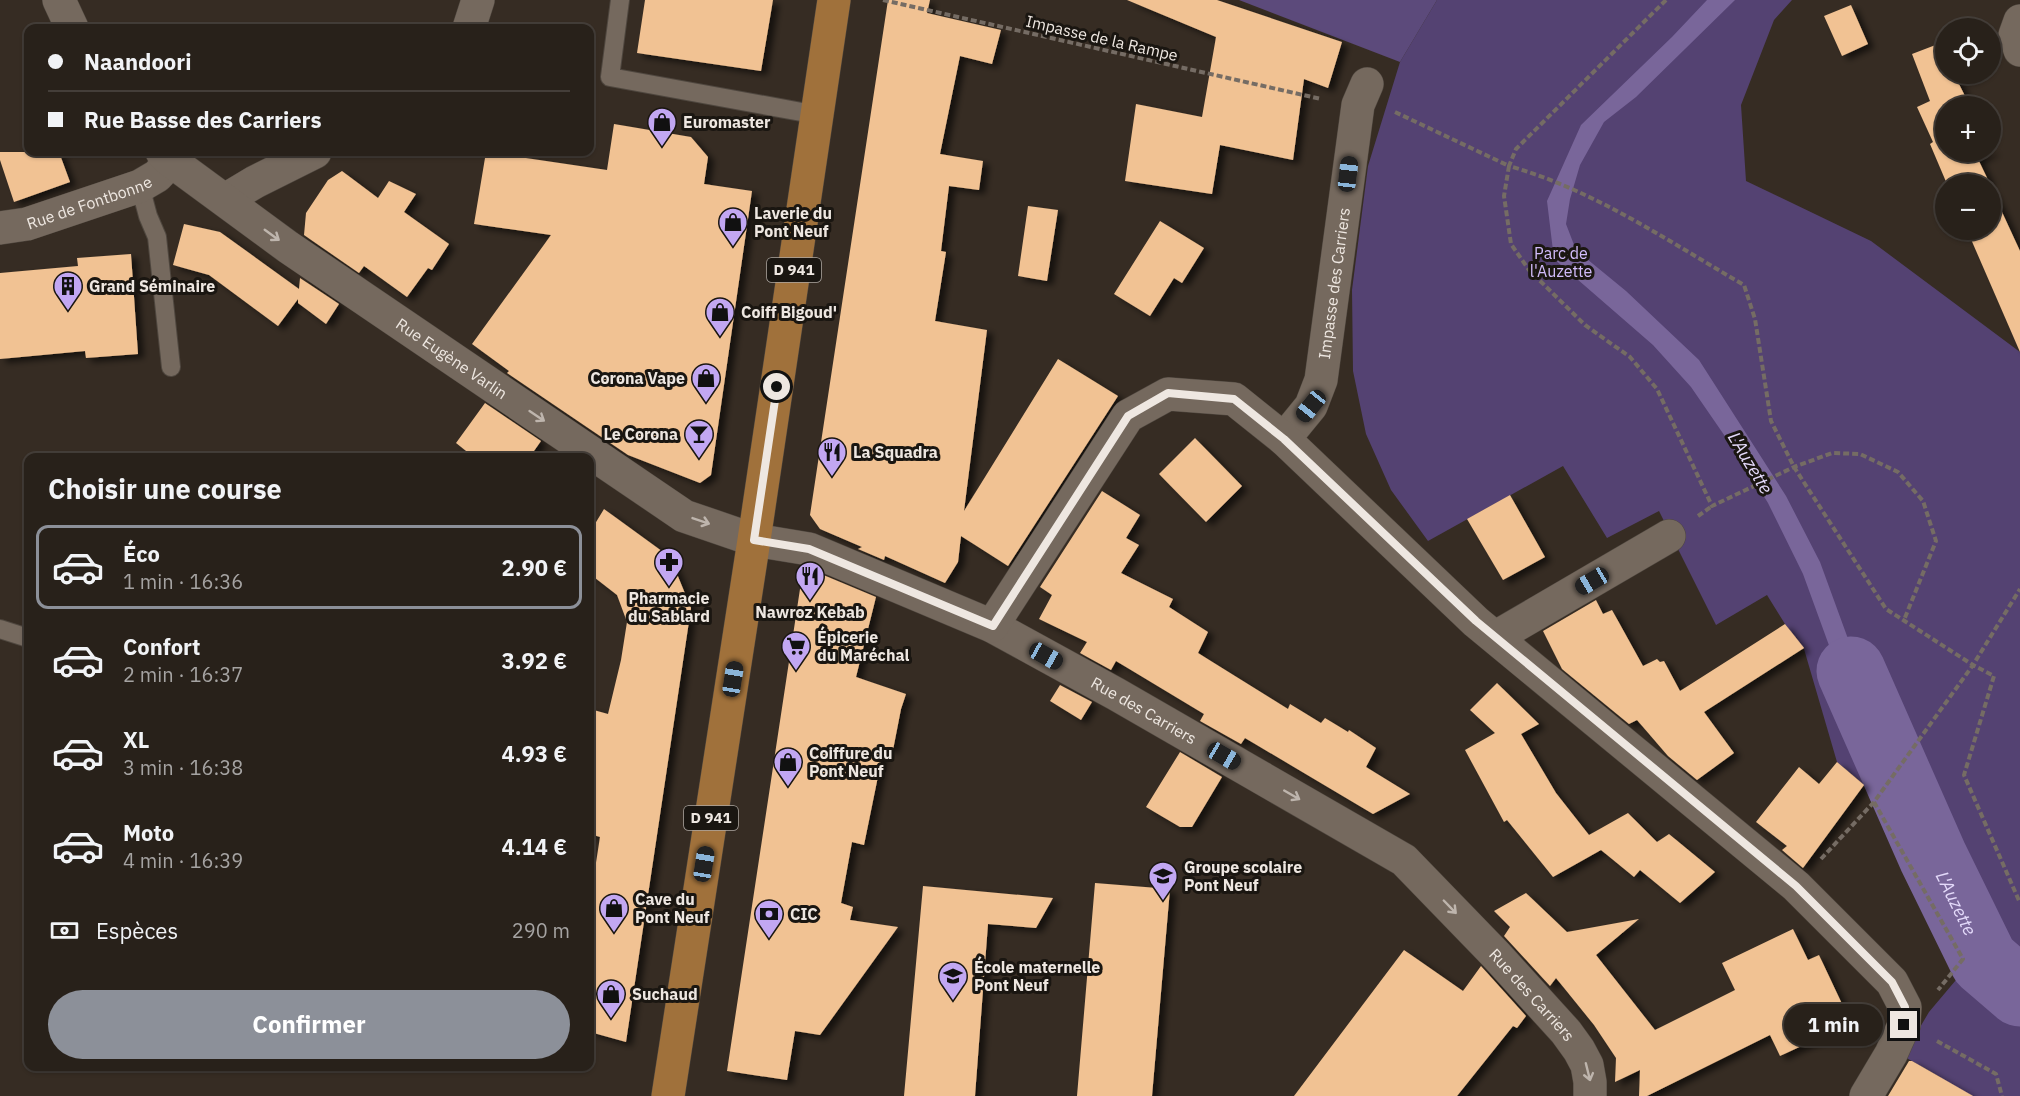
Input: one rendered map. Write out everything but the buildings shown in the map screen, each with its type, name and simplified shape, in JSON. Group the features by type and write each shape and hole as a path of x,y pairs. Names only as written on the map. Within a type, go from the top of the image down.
{"main road":[{"name":"D 941","path":"668,1096 834,0"}],"street":[{"path":"59,0 70,24"},
{"path":"470,24 478,0"},
{"path":"2020,21 2015,35 2020,50"},
{"name":"Impasse des Carriers","path":"1284,439 1311,406 1321,380 1358,105 1364,90"},
{"path":"225,200 307,156"},
{"name":"Rue Eugène Varlin","path":"166,157 288,247 591,453"},
{"name":"Rue de Fontbonne","path":"0,228 27,224 141,186 157,176 166,157"},
{"path":"993,626 1128,416 1168,393 1234,399 1284,439 1476,621 1796,886 1892,982 1905,1007 1904,1025 1891,1054 1866,1096"},
{"name":"Rue Eugène Varlin","path":"594,455 684,516 754,540"},
{"path":"1496,637 1669,536"},
{"name":"Rue des Carriers","path":"754,540 809,549 993,626 1404,860 1497,956 1566,1032 1580,1050 1587,1065 1590,1096"}],"lane":[{"path":"620,0 610,77 818,115"},
{"path":"141,186 148,216 157,237 171,367"},
{"path":"0,629 24,637"}],"path":[{"name":"Impasse de la Rampe","path":"883,0 1316,98"},
{"path":"1666,0 1516,149 1509,166 1503,196 1511,244 1529,270 1585,325 1630,357 1657,389 1712,506 1794,467 1832,453 1860,454 1898,472 1923,501 1936,541 1904,620"},
{"path":"1364,90 1380,105 1509,166 1537,174 1588,195 1744,285 1755,319 1771,421 1794,467 1886,609 1994,676 1964,775 2020,903"},
{"path":"1796,886 1874,802 1973,665 2020,589"},
{"path":"1874,802 1964,959 1918,1016 1904,1025"},
{"path":"1904,1025 1920,1031 1996,1074 2002,1096"}],"green space":[{"name":"Parc de l'Auzette","path":"1437,0 1792,0 1774,20 1741,105 1746,181 1871,241 2020,352 2020,1096 1951,1096 1940,1077 1903,1056 1929,1012 1972,961 1919,879 1898,827 1864,785 1837,762 1804,649 1767,595 1716,625 1659,511 1607,538 1563,466 1428,541 1391,490 1366,434 1353,371 1352,290 1368,166 1400,62"}],"shaded area":[{"path":"1239,0 1437,0 1400,62"}],"water":[{"path":"1707,0 1735,0 1636,97 1604,122 1580,165 1570,199 1566,224 1576,250 1626,291 1699,360 1786,496 1820,562 1851,647 1902,751 1877,767 1846,692 1803,574 1768,503 1742,461 1691,387 1653,345 1554,259 1547,201 1581,125"},
{"path":"1909,773 1930,839 1994,948 2020,974 2020,1009 1988,985 1919,879 1898,827 1879,806"}],"waterway":[{"name":"L'Auzette","path":"1851,671 1933,857 1984,961 2020,992"}],"place":[{"name":"Euromaster","path":"662,148"},
{"name":"Laverie du Pont Neuf","path":"733,248"},
{"name":"Grand Séminaire","path":"68,312"},
{"name":"Coiff Bigoud'","path":"720,338"},
{"name":"Corona Vape","path":"706,404"},
{"name":"Le Corona","path":"699,460"},
{"name":"La Squadra","path":"832,478"},
{"name":"Pharmacie du Sablard","path":"669,588"},
{"name":"Nawroz Kebab","path":"810,602"},
{"name":"Épicerie du Maréchal","path":"796,672"},
{"name":"Coiffure du Pont Neuf","path":"788,788"},
{"name":"Groupe scolaire Pont Neuf","path":"1163,902"},
{"name":"Cave du Pont Neuf","path":"614,934"},
{"name":"CIC","path":"769,940"},
{"name":"École maternelle Pont Neuf","path":"953,1002"},
{"name":"Suchaud","path":"611,1020"}],"route":[{"path":"777,387 754,540 809,549 993,626 1128,416 1168,393 1234,399 1284,439 1476,621 1796,886 1892,982 1905,1007 1904,1025"}]}
